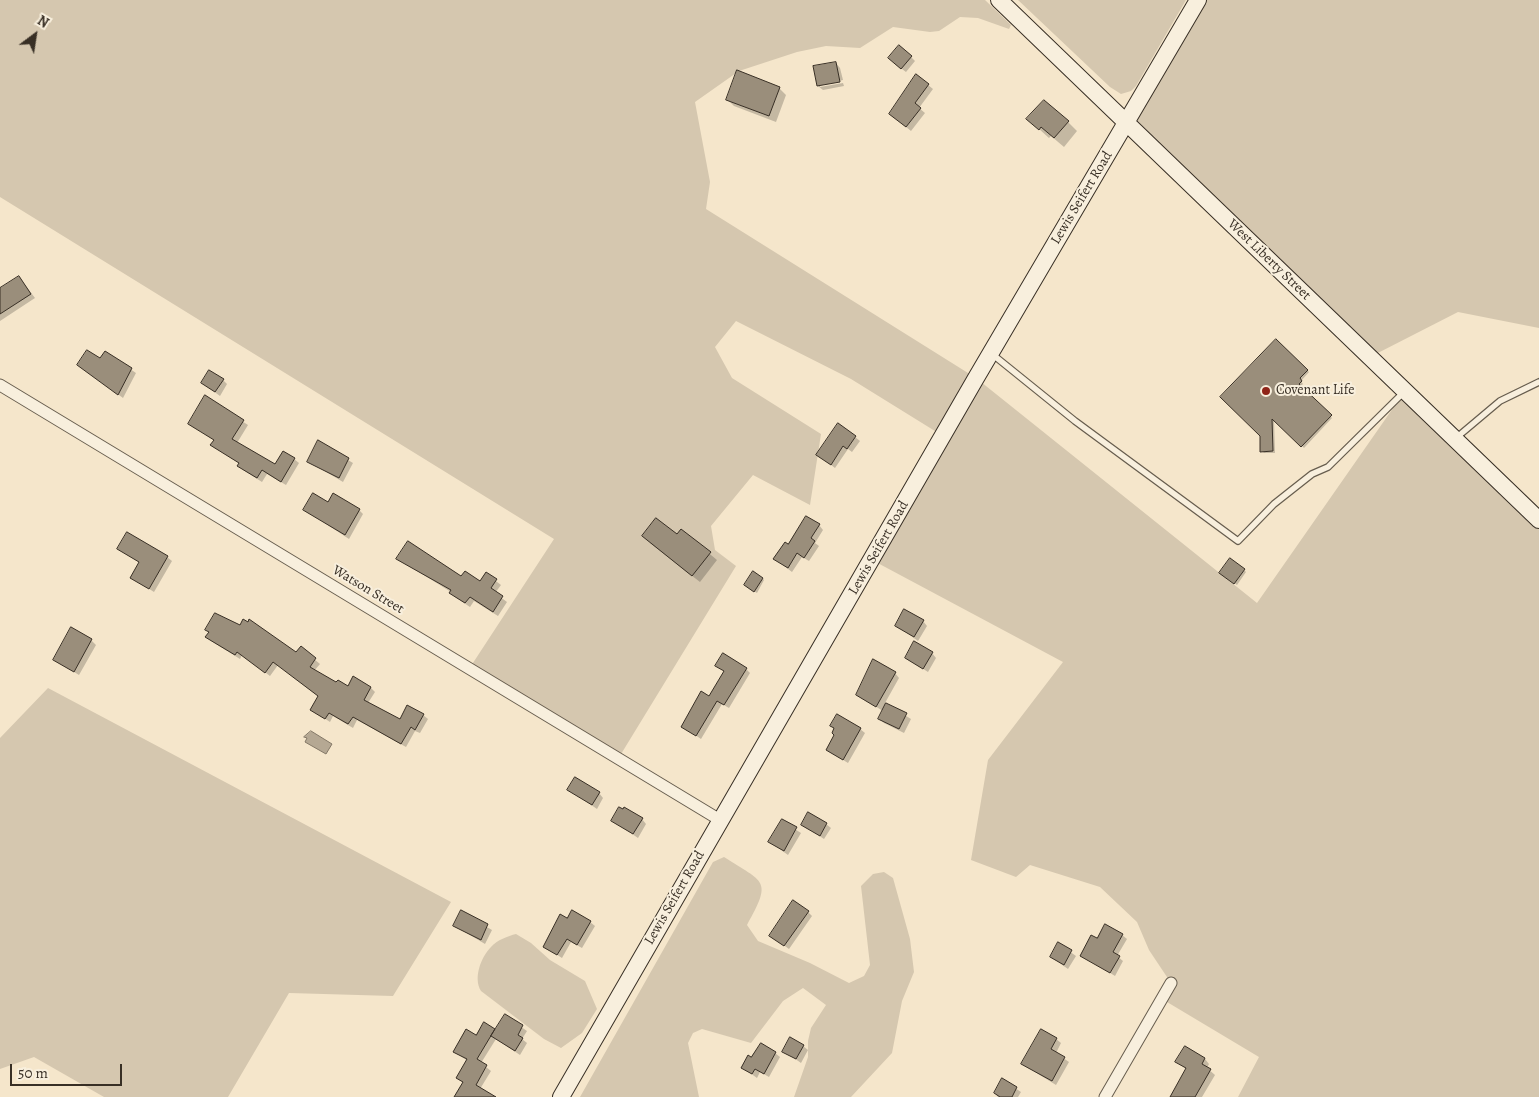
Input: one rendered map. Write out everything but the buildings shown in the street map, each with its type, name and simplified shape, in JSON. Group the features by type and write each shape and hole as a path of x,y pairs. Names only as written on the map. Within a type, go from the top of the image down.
{"street":[{"name":"West Liberty Street","path":"999,0 1539,520"},
{"name":"Lewis Seifert Road","path":"561,1097 991,353 1198,0"},
{"name":"Watson Street","path":"0,385 720,820"},
{"path":"1105,1097 1171,983"}],"lane":[{"path":"991,353 1075,421 1238,541 1274,504 1312,474 1328,467 1405,391"},
{"path":"1455,439 1500,401 1539,382"}],"shaded area":[{"path":"0,0 985,0 1011,25 1009,29 978,18 960,17 939,31 930,32 893,27 860,48 826,46 797,52 739,71 695,102 710,182 706,209 976,378 1257,603 1405,391 1539,520 1539,1097 1238,1097 1259,1057 1162,999 1171,983 1149,950 1137,922 1100,887 1030,865 1016,877 971,860 988,760 1063,662 872,560 943,436 851,379 736,321 715,347 732,378 821,434 810,505 753,475 711,526 715,550 736,566 618,759 469,669 554,539 0,197"},
{"path":"1018,0 1186,0 1136,86 1131,91 1121,94 1110,87"},
{"path":"1198,0 1539,0 1539,328 1458,312 1370,357 1126,123"},
{"path":"48,688 451,902 393,996 289,993 228,1097 104,1097 34,1057 0,1069 0,738"},
{"path":"311,731 332,744 326,754 305,742 307,738 304,737"},
{"path":"724,857 756,878 760,884 762,890 760,899 747,925 758,941 810,963 849,983 864,976 870,965 861,886 873,874 884,872 893,878 910,939 914,972 902,1001 892,1053 851,1097 794,1097 808,1057 808,1041 811,1028 826,1005 803,988 783,1001 751,1043 702,1029 693,1033 688,1043 699,1097 580,1097 713,862"},
{"path":"516,934 531,943 550,960 585,981 597,1009 582,1033 561,1048 544,1039 481,991 479,986 479,968 487,951 499,940"}],"place":[{"name":"Covenant Life","path":"1266,391"}]}
